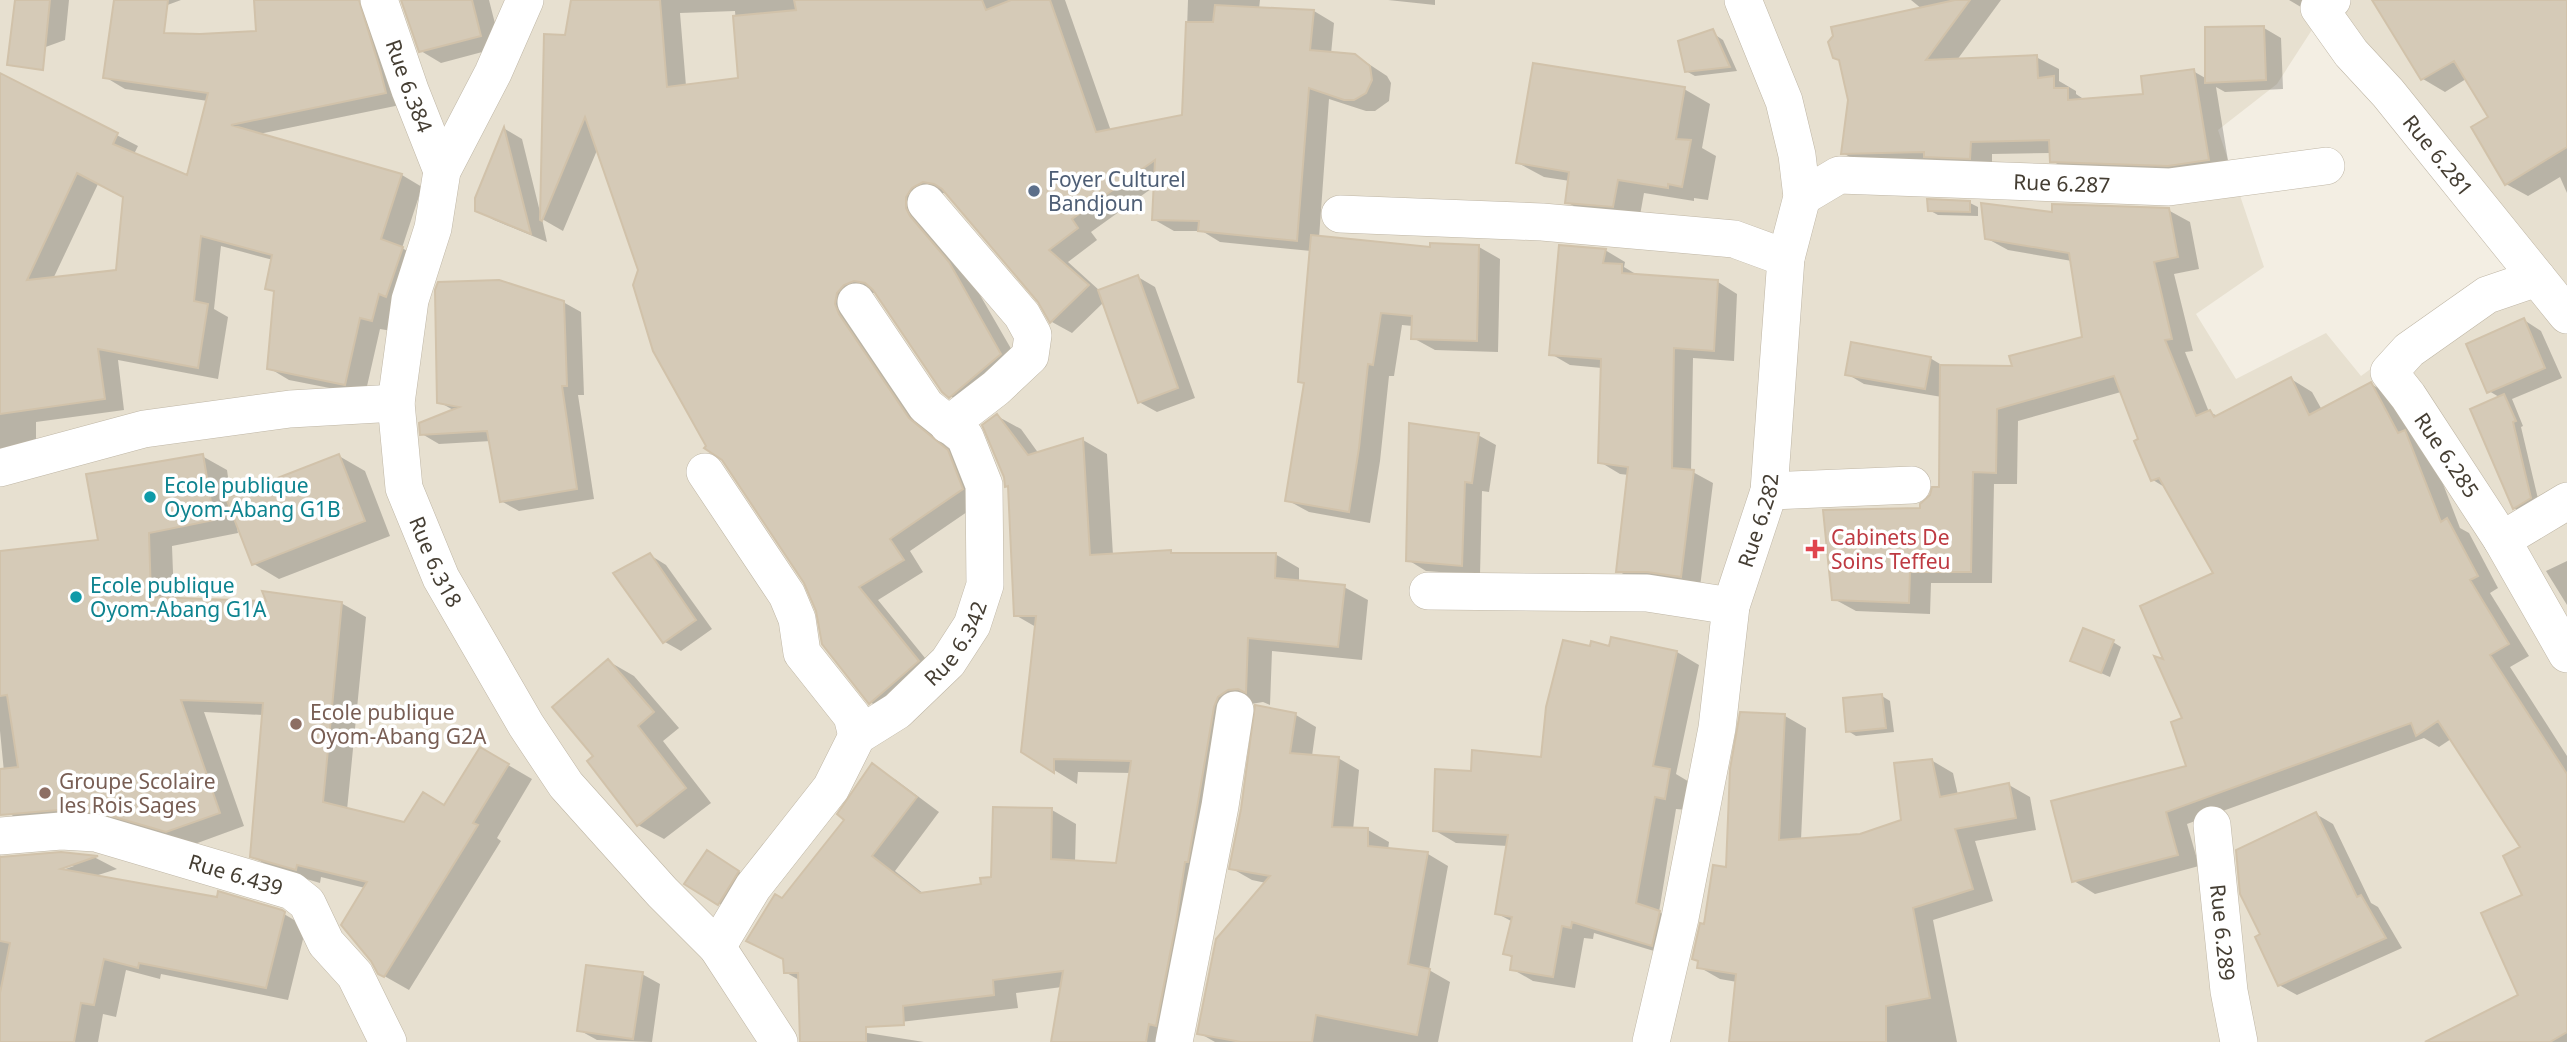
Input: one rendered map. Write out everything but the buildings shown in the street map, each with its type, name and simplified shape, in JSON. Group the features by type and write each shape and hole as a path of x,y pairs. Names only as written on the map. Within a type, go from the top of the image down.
{"street":[{"name":"Rue 6.384","path":"379,0 442,171"},
{"name":"Rue 6.318","path":"525,0 493,73 442,171 433,228 410,300 396,403 404,488 441,578 526,724 566,785 662,892 717,947 779,1042"},
{"name":"Rue 6.282","path":"1651,1042 1680,918 1717,728 1731,606 1769,491 1786,258 1802,197 1797,155 1784,100 1743,0"},
{"name":"Rue 6.281","path":"2332,0 2319,8 2351,53 2388,93 2567,315"},
{"name":"Rue 6.287","path":"1802,197 1839,175 2169,187 2326,166"},
{"path":"926,203 1022,315 1034,335 1030,356 996,388 948,425"},
{"path":"1340,214 1542,222 1734,239 1786,258"},
{"name":"Rue 6.285","path":"2537,278 2487,295 2409,350 2389,372 2408,396 2502,540 2567,654"},
{"name":"Rue 6.342","path":"856,302 926,406 965,437 984,485 985,585 972,625 948,662 897,711 857,736"},
{"path":"0,468 144,429 289,409 396,403"},
{"path":"705,472 787,595 797,619 802,653 852,716 857,736 831,788 753,887 717,947"},
{"path":"1769,491 1912,485"},
{"path":"2502,540 2567,501"},
{"path":"1428,591 1647,593 1731,606"},
{"path":"1174,1042 1220,806 1235,710"},
{"name":"Rue 6.289","path":"2212,825 2229,991 2239,1042"},
{"name":"Rue 6.439","path":"0,836 61,831 96,833 292,891 307,903 326,943 355,975 388,1042"}],"shaded area":[{"path":"0,0 2567,0 2567,1042 0,1042","holes":["2317,22 2510,267 2361,376 2326,333 2236,379 2196,314 2264,267 2218,130 2277,84"]}],"place":[{"name":"Foyer Culturel Bandjoun","path":"1034,191"},
{"name":"Ecole publique Oyom-Abang G1B","path":"150,497"},
{"name":"Cabinets De Soins Teffeu","path":"1815,549"},
{"name":"Ecole publique Oyom-Abang G1A","path":"76,597"},
{"name":"Ecole publique Oyom-Abang G2A","path":"296,724"},
{"name":"Groupe Scolaire les Rois Sages","path":"45,793"}]}
